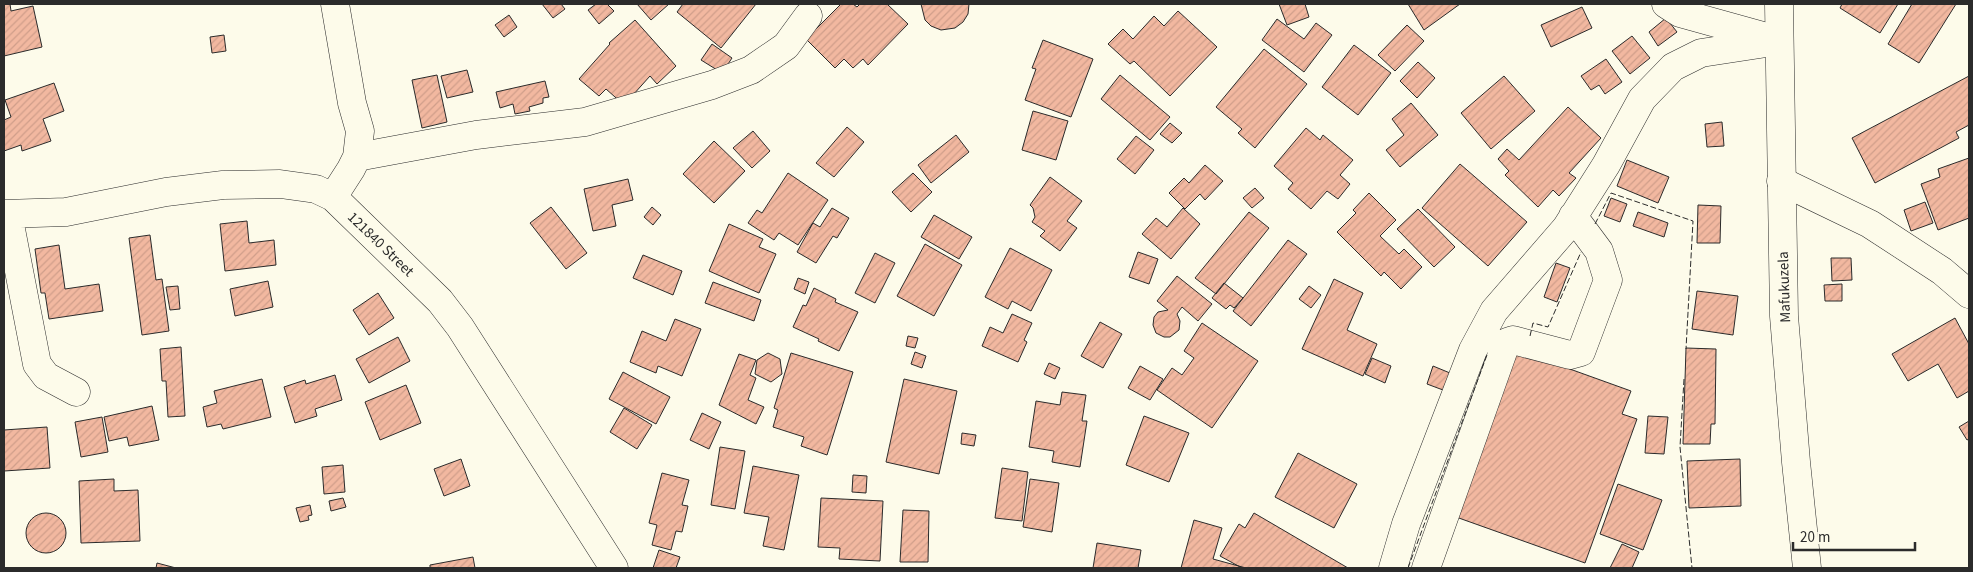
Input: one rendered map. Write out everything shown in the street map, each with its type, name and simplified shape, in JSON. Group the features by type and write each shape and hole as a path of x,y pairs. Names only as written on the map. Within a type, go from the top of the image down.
{"street":[{"path":"333,197 357,157 360,131 352,103 335,4"},
{"path":"1666,4 1680,13 1779,41"},
{"name":"Mafukuzela","path":"1779,4 1784,316 1807,568"},
{"path":"357,157 476,135 584,122 712,85 751,70 786,46 808,16"},
{"path":"1393,568 1406,524 1473,350 1494,310 1566,228 1606,165 1642,99 1673,67 1701,53 1779,41"},
{"path":"1781,181 1870,224 1942,272 1969,294"},
{"name":"121840 Street","path":"6,214 66,212 166,192 223,186 280,184 316,189 333,197 440,301 460,327 614,568"},
{"path":"6,214 37,364 46,376 76,392"},
{"path":"1426,568 1507,342 1513,340 1570,354 1581,352 1608,280 1598,251 1573,216"}],"building":[{"path":"4,4 10,4 11,11 33,6 42,47 4,56"},
{"path":"542,4 561,4 565,9 553,18"},
{"path":"596,4 607,4 614,11 599,24 588,10"},
{"path":"637,4 669,4 651,20"},
{"path":"683,4 756,4 721,48 677,12"},
{"path":"841,4 853,4 857,7 860,4 887,4 908,24 868,65 863,59 853,68 844,59 835,68 806,39"},
{"path":"921,4 969,4 968,14 963,22 955,28 941,30 931,26 925,20"},
{"path":"1279,4 1305,4 1309,17 1287,25"},
{"path":"1408,4 1460,4 1424,30"},
{"path":"1842,4 1898,4 1880,33 1840,8"},
{"path":"1912,4 1956,4 1919,63 1888,44"},
{"path":"1582,7 1592,28 1551,47 1541,25"},
{"path":"1178,11 1217,47 1170,96 1134,61 1130,64 1108,44 1123,29 1133,39 1154,16 1164,26"},
{"path":"509,15 517,27 504,37 495,25"},
{"path":"1666,18 1677,32 1658,46 1649,32"},
{"path":"1277,19 1304,39 1316,23 1332,35 1304,72 1262,40"},
{"path":"635,20 676,66 657,84 650,76 624,105 606,89 599,96 579,79 609,43"},
{"path":"1407,25 1424,41 1395,71 1378,55"},
{"path":"224,35 226,51 212,53 210,37"},
{"path":"1632,36 1650,58 1630,74 1612,51"},
{"path":"1043,40 1093,59 1071,117 1025,100 1036,69 1032,68"},
{"path":"712,44 732,58 722,73 701,60"},
{"path":"1354,45 1391,73 1358,115 1322,87"},
{"path":"1264,49 1307,84 1255,148 1238,133 1242,129 1216,107"},
{"path":"1606,59 1622,82 1605,94 1599,85 1591,90 1581,76"},
{"path":"1418,62 1435,78 1417,98 1400,81"},
{"path":"467,70 473,92 447,98 441,76"},
{"path":"437,75 447,122 422,128 412,80"},
{"path":"1120,75 1170,117 1150,140 1101,99"},
{"path":"1504,76 1535,111 1491,149 1461,113"},
{"path":"1969,76 1969,125 1956,132 1959,138 1875,183 1852,138"},
{"path":"545,81 549,97 543,98 543,103 529,107 530,111 515,114 513,104 500,108 496,92"},
{"path":"54,83 64,111 43,119 51,141 22,151 21,145 4,151 4,120 11,117 5,100"},
{"path":"1411,103 1438,135 1400,167 1386,150 1404,135 1392,119"},
{"path":"1568,107 1601,138 1569,173 1576,178 1559,196 1553,190 1538,207 1505,175 1509,171 1498,159 1507,149 1519,160"},
{"path":"1033,111 1068,121 1056,160 1022,150"},
{"path":"1722,122 1724,146 1707,147 1705,124"},
{"path":"1170,123 1182,133 1172,143 1160,134"},
{"path":"847,127 864,142 834,177 816,163"},
{"path":"1306,128 1320,140 1323,135 1353,160 1340,175 1350,184 1338,199 1327,191 1311,209 1288,189 1293,183 1274,166"},
{"path":"753,131 770,151 752,168 733,148"},
{"path":"956,135 969,152 931,183 918,165"},
{"path":"1136,136 1154,150 1135,174 1117,159"},
{"path":"714,141 745,171 714,203 683,174"},
{"path":"1969,158 1969,218 1938,230 1921,184 1940,177 1938,169"},
{"path":"1627,160 1669,177 1658,203 1617,186"},
{"path":"1460,164 1527,222 1488,266 1422,208"},
{"path":"1205,165 1223,181 1205,200 1200,194 1185,209 1169,193 1184,178 1189,183"},
{"path":"788,173 828,200 798,245 779,233 774,240 748,223 757,210 762,213"},
{"path":"913,173 932,192 911,212 892,192"},
{"path":"1050,177 1082,201 1067,221 1077,228 1060,251 1040,236 1045,231 1032,222 1035,217 1033,208 1030,205"},
{"path":"628,179 633,200 612,205 616,226 593,231 584,189"},
{"path":"1255,188 1264,198 1252,208 1243,198"},
{"path":"1369,193 1396,220 1380,236 1399,254 1404,249 1422,267 1401,289 1384,272 1381,276 1337,232 1356,213 1353,210"},
{"path":"1611,198 1627,204 1620,222 1604,216"},
{"path":"1925,202 1933,223 1911,231 1904,210"},
{"path":"1698,205 1721,206 1720,243 1697,243"},
{"path":"551,207 587,253 566,269 530,223"},
{"path":"652,207 661,215 653,225 644,217"},
{"path":"832,208 849,218 837,238 833,236 816,263 797,252 813,223 820,227"},
{"path":"1183,208 1200,224 1171,259 1142,234 1156,218 1167,227"},
{"path":"1418,209 1455,247 1434,267 1397,229"},
{"path":"1249,212 1269,228 1216,294 1195,278"},
{"path":"1638,212 1668,223 1664,237 1633,226"},
{"path":"934,215 972,237 959,259 921,237"},
{"path":"247,221 249,243 274,240 276,265 225,271 220,224"},
{"path":"729,224 763,239 759,247 776,254 759,293 709,271"},
{"path":"150,235 156,280 162,279 169,331 142,335 129,238"},
{"path":"1288,240 1307,254 1251,326 1233,311"},
{"path":"925,244 962,265 934,316 897,296"},
{"path":"59,245 65,289 99,284 103,311 49,319 45,293 41,293 35,249"},
{"path":"1010,248 1052,270 1031,311 1012,301 1008,309 985,297"},
{"path":"1138,252 1158,259 1149,284 1129,277"},
{"path":"875,253 895,263 875,303 855,293"},
{"path":"643,255 682,271 673,295 633,278"},
{"path":"1831,258 1851,258 1852,280 1832,281"},
{"path":"1556,263 1570,268 1557,302 1544,297"},
{"path":"1177,276 1212,304 1198,321 1182,307 1177,314 1180,321 1179,330 1170,337 1164,337 1156,333 1153,325 1154,317 1158,312 1168,310 1157,301"},
{"path":"798,278 809,282 805,294 794,289"},
{"path":"1334,279 1363,293 1347,330 1377,344 1363,376 1302,349"},
{"path":"268,281 273,307 235,316 230,289"},
{"path":"713,282 761,300 754,321 705,303"},
{"path":"1224,283 1243,298 1234,308 1230,305 1226,309 1212,298"},
{"path":"1842,284 1842,301 1825,301 1824,285"},
{"path":"178,286 180,309 170,310 166,287"},
{"path":"1309,286 1321,295 1311,308 1299,299"},
{"path":"814,288 836,299 835,302 858,312 839,351 793,327 803,305 806,306"},
{"path":"1697,291 1738,296 1733,335 1692,329"},
{"path":"378,293 394,318 369,335 353,310"},
{"path":"1012,314 1032,323 1024,340 1027,342 1018,362 982,346 990,327 1003,333"},
{"path":"1955,318 1969,344 1969,391 1957,398 1938,364 1908,381 1892,354"},
{"path":"675,319 701,329 682,376 658,366 656,373 630,362 642,331 666,341"},
{"path":"1100,322 1122,334 1103,368 1081,356"},
{"path":"1202,323 1258,361 1212,428 1157,390 1172,368 1182,375 1194,358 1184,351"},
{"path":"908,336 918,338 915,348 906,346"},
{"path":"398,337 410,361 369,383 356,359"},
{"path":"181,347 185,416 168,417 166,381 162,381 160,349"},
{"path":"1686,348 1716,349 1715,424 1711,424 1710,444 1683,444"},
{"path":"1517,350 1631,391 1622,414 1637,419 1585,563 1456,517"},
{"path":"915,352 926,356 922,368 911,364"},
{"path":"768,353 780,359 782,374 771,382 755,374 757,360"},
{"path":"791,353 853,372 827,455 801,446 804,437 773,427 778,410 774,408"},
{"path":"739,354 756,360 750,375 756,378 748,400 764,407 756,424 719,405"},
{"path":"1372,358 1391,366 1385,383 1365,374"},
{"path":"1049,363 1060,368 1055,379 1044,374"},
{"path":"1140,366 1163,379 1150,400 1128,388"},
{"path":"1433,366 1450,373 1443,390 1427,384"},
{"path":"623,372 670,397 656,424 609,399"},
{"path":"335,375 342,400 315,409 317,416 295,423 284,387 305,380 306,384"},
{"path":"262,379 271,417 223,429 221,424 207,427 203,407 217,403 214,391"},
{"path":"904,379 957,391 939,474 886,462"},
{"path":"406,385 421,423 380,440 365,402"},
{"path":"1062,392 1086,395 1082,421 1087,421 1080,467 1052,462 1054,451 1029,447 1036,401 1060,405"},
{"path":"152,406 159,440 129,446 127,437 109,441 104,417"},
{"path":"624,408 652,425 637,449 610,432"},
{"path":"702,413 721,422 709,449 690,440"},
{"path":"1144,416 1189,433 1169,482 1126,465"},
{"path":"1648,416 1668,417 1664,454 1645,453"},
{"path":"102,417 108,452 81,457 75,422"},
{"path":"1969,421 1969,439 1967,440 1959,427"},
{"path":"47,427 50,468 4,471 4,430"},
{"path":"962,433 976,435 974,446 961,444"},
{"path":"720,447 745,451 735,509 711,505"},
{"path":"1298,453 1357,484 1334,528 1275,497"},
{"path":"461,459 470,486 444,496 434,469"},
{"path":"1740,459 1741,506 1689,508 1687,461"},
{"path":"343,465 345,492 324,494 322,467"},
{"path":"753,466 799,475 784,550 763,546 769,517 744,513"},
{"path":"1002,468 1028,472 1022,521 995,518"},
{"path":"662,473 689,480 682,505 688,506 682,532 676,531 671,550 652,545 657,525 649,523"},
{"path":"853,475 867,476 866,493 852,492"},
{"path":"114,479 114,491 138,490 140,541 81,543 79,481"},
{"path":"1030,479 1059,483 1052,532 1023,527"},
{"path":"1618,484 1662,500 1643,550 1600,534"},
{"path":"343,498 346,507 331,511 329,501"},
{"path":"821,498 883,501 880,561 839,559 840,548 818,547"},
{"path":"310,505 312,515 308,516 309,520 300,522 296,508"},
{"path":"903,510 929,511 928,562 900,562"},
{"path":"50,513 57,516 63,522 66,533 65,541 57,550 50,553 42,553 35,550 27,541 26,529 29,522 38,514"},
{"path":"1254,513 1348,568 1242,568 1220,556 1239,524 1245,528"},
{"path":"1194,520 1222,528 1213,559 1246,568 1181,568"},
{"path":"1097,543 1141,550 1138,568 1093,568"},
{"path":"1622,544 1639,552 1632,568 1610,568"},
{"path":"659,550 680,557 676,568 653,568"},
{"path":"473,557 475,568 430,568 430,565"},
{"path":"157,563 176,568 156,568"}],"fence":[{"path":"1595,224 1611,193 1693,221 1686,349"},
{"path":"1530,336 1533,323 1548,327 1581,252"},
{"path":"1408,568 1487,355"},
{"path":"1684,379 1680,447 1692,568"}]}
